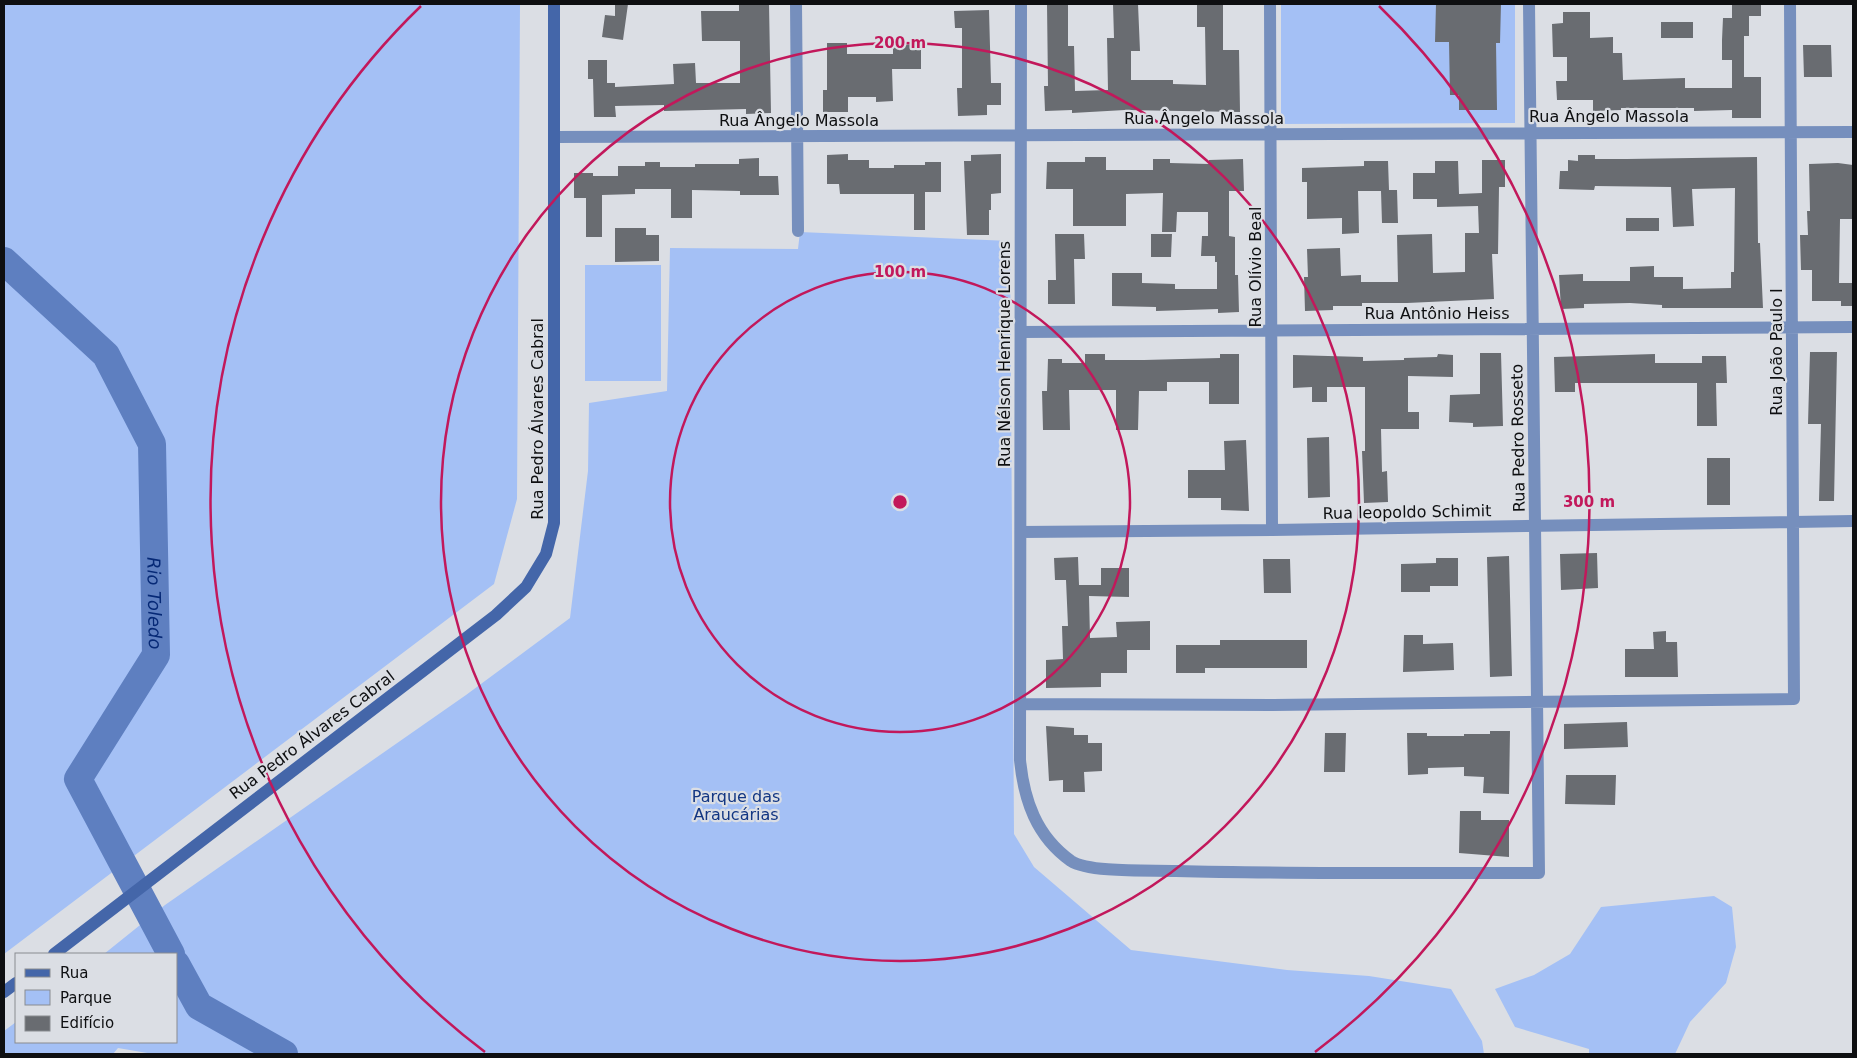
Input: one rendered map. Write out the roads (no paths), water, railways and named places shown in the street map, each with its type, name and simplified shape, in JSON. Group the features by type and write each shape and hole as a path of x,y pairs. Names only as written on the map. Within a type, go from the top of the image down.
{"street":[{"name":"Rua Pedro Álvares Cabral","path":"55,953 496,615 526,587 546,554 554,522 554,4"},
{"path":"796,4 798,231"},
{"name":"Rua Nélson Henrique Lorens","path":"1021,4 1020,760 1026,798 1039,826 1072,862 1102,869 1274,874 1539,873"},
{"name":"Rua Olívio Beal","path":"1270,4 1272,530"},
{"name":"Rua Pedro Rosseto","path":"1529,4 1539,873"},
{"name":"Rua João Paulo I","path":"1537,702 1794,699 1790,4"},
{"name":"Rua Ângelo Massola","path":"554,137 1853,132"},
{"name":"Rua Antônio Heiss","path":"1021,332 1853,327"},
{"name":"Rua leopoldo Schimit","path":"1021,532 1853,521"},
{"path":"1021,704 1273,705 1537,702"},
{"path":"4,992 15,984"}],"waterway":[{"name":"Rio Toledo","path":"4,261 106,355 152,444 156,655 78,779 170,953"},
{"name":"Rio Toledo","path":"178,968 199,1006 284,1054"}],"park label":[{"name":"Parque das Araucárias","path":"736,805"}]}
